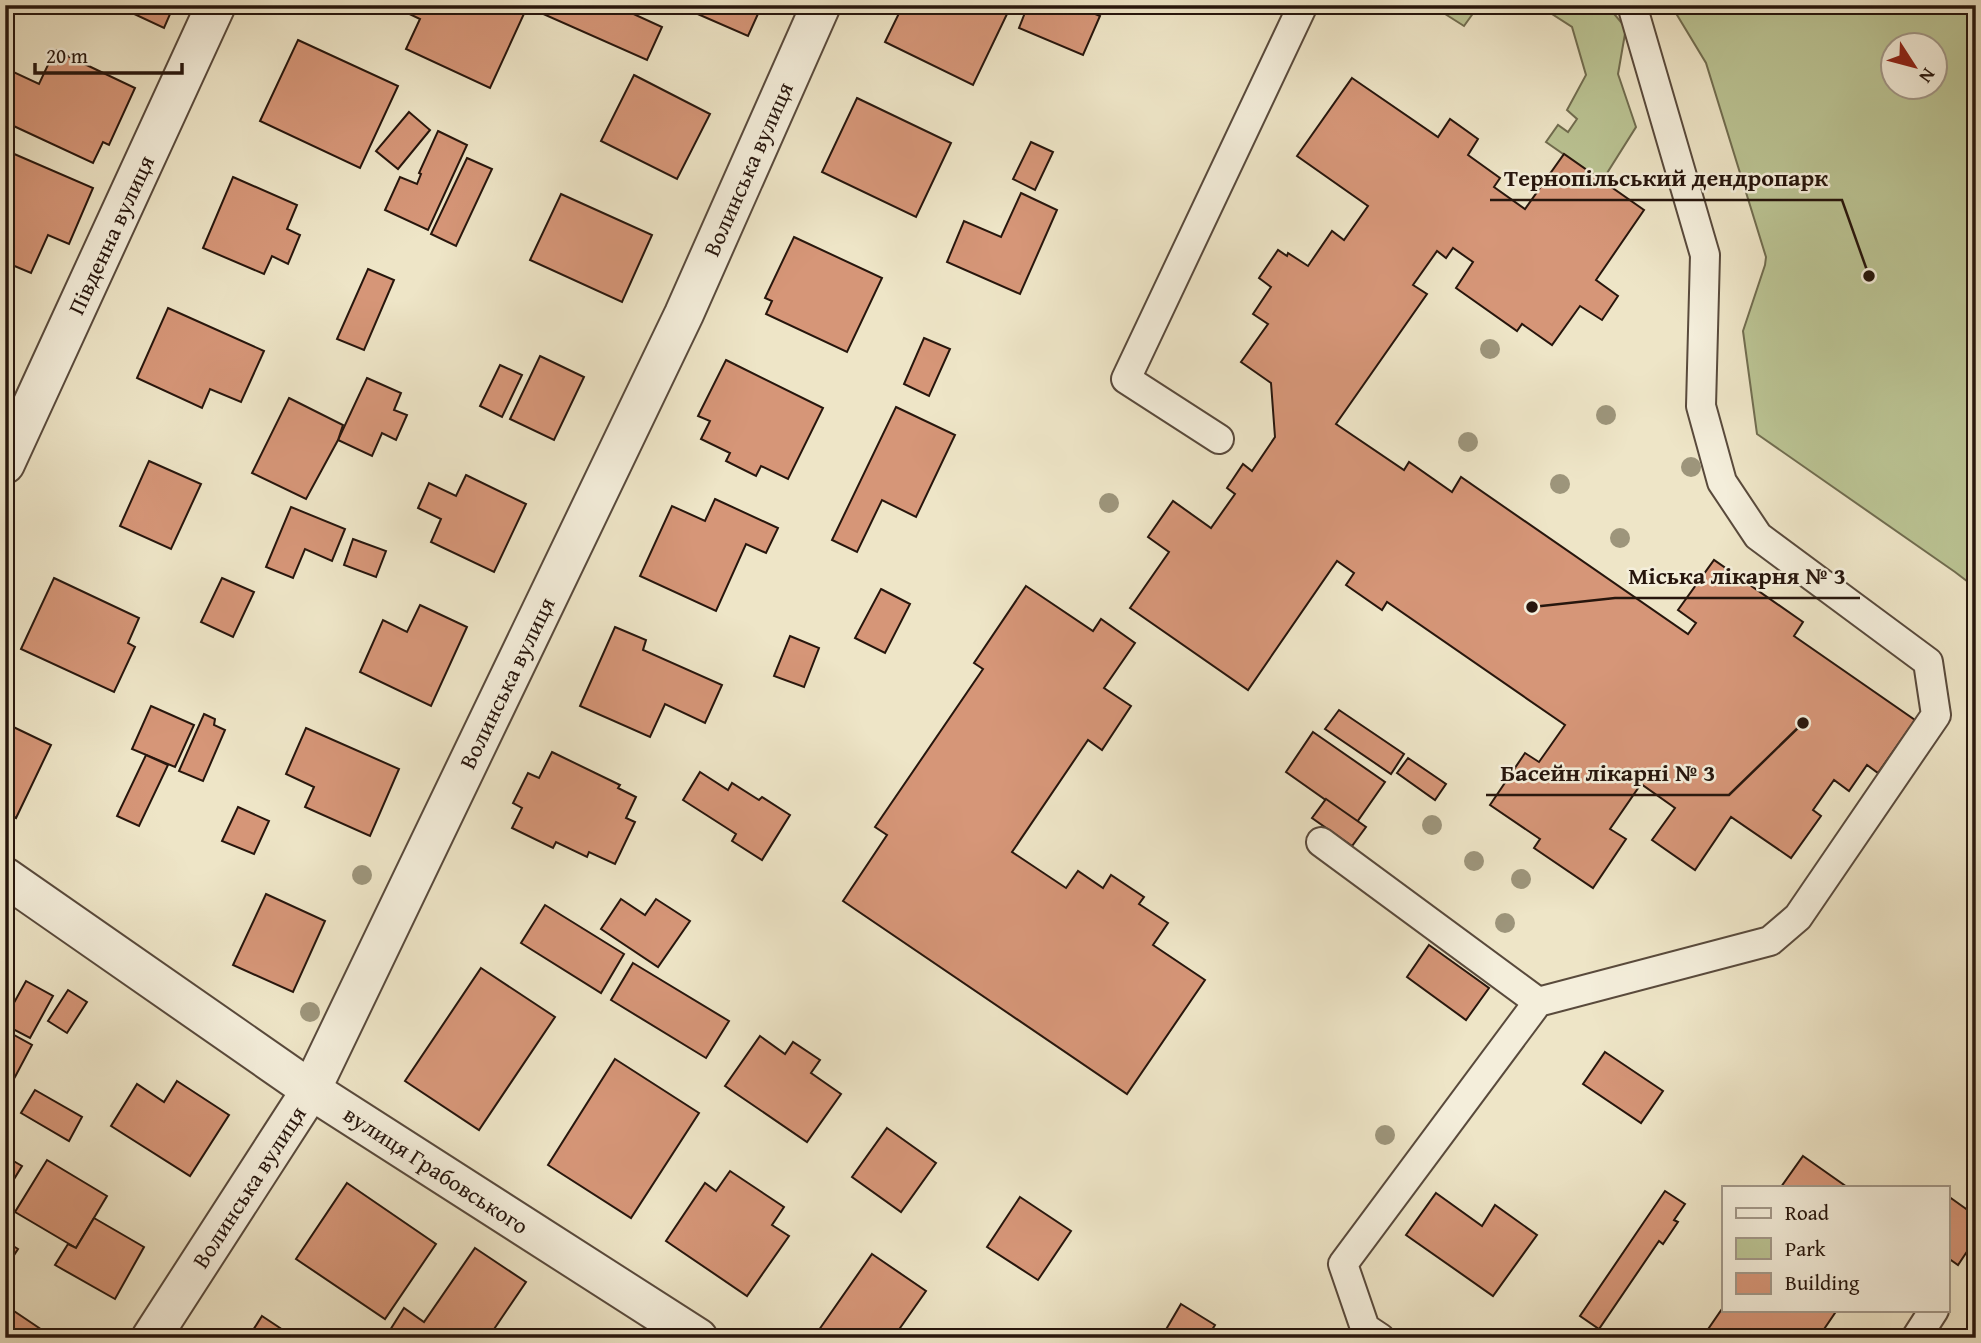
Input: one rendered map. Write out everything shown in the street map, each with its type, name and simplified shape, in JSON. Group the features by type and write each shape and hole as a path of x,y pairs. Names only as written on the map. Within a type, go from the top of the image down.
{"street":[{"name":"Південна вулиця","path":"5,464 216,5"},
{"name":"Волинська вулиця","path":"152,1338 311,1090 684,314 821,5"},
{"name":"вулиця Грабовського","path":"5,877 311,1090 698,1338"}],"lane":[{"path":"1219,439 1126,379 1303,5"},
{"path":"1380,1338 1365,1328 1343,1264 1538,1002 1770,941 1798,916 1936,715 1928,662 1758,536 1723,482 1701,405 1705,255 1632,5"},
{"path":"1321,842 1538,1002"},
{"path":"1916,1338 1933,1312"}],"green space":[{"path":"1431,5 1479,5 1464,26"},
{"path":"1538,5 1604,5 1626,28 1618,74 1636,127 1602,181 1546,142 1558,125 1568,132 1577,119 1567,110 1586,75 1572,27"},
{"path":"1671,5 1976,5 1976,591 1955,572 1757,434 1743,331 1766,257 1706,63"}],"building":[{"path":"115,5 174,5 164,28"},
{"path":"403,5 528,5 490,88 406,49 420,19 401,10"},
{"path":"545,5 614,5 662,27 647,60 541,13"},
{"path":"677,5 762,5 748,36"},
{"path":"903,5 993,5 1008,12 973,85 885,42"},
{"path":"1028,5 1074,5 1100,16 1083,55 1019,28"},
{"path":"298,40 398,86 360,168 260,121"},
{"path":"55,50 135,88 109,145 103,142 93,163 5,122 5,68 39,84"},
{"path":"634,75 710,114 677,179 601,141"},
{"path":"1352,78 1438,137 1450,119 1478,139 1468,155 1500,178 1494,187 1525,209 1564,154 1644,210 1596,280 1618,296 1602,320 1580,306 1552,345 1522,324 1517,331 1456,288 1473,262 1453,248 1446,258 1437,251 1413,285 1427,294 1336,424 1404,470 1409,462 1452,492 1461,477 1688,634 1696,623 1678,610 1714,560 1803,622 1794,636 1915,720 1878,773 1867,765 1849,791 1834,780 1813,810 1821,816 1791,858 1731,817 1695,870 1652,840 1675,808 1641,784 1610,829 1626,839 1593,888 1534,848 1540,839 1490,805 1525,753 1539,762 1565,725 1387,602 1382,610 1346,585 1354,573 1337,561 1248,690 1130,608 1169,552 1148,537 1173,501 1211,528 1235,494 1227,488 1243,464 1252,471 1275,437 1271,383 1241,362 1268,324 1253,314 1271,287 1259,278 1278,250 1308,266 1332,231 1344,240 1368,206 1297,156"},
{"path":"857,98 951,143 916,217 822,172"},
{"path":"409,112 430,130 398,169 376,151"},
{"path":"438,131 467,145 428,230 385,210 400,177 417,184 421,174 419,173"},
{"path":"1031,142 1053,152 1035,190 1013,179"},
{"path":"5,150 93,188 69,244 48,235 31,273 5,262"},
{"path":"467,158 492,169 456,246 431,234"},
{"path":"233,177 297,205 287,229 300,235 288,264 272,256 264,274 203,248"},
{"path":"1021,193 1057,210 1020,294 947,262 964,221 1001,237"},
{"path":"561,194 652,235 622,302 530,260"},
{"path":"794,237 882,278 847,352 766,314 772,301 765,298"},
{"path":"368,269 394,280 364,350 337,339"},
{"path":"168,308 264,351 241,402 210,389 202,408 137,378"},
{"path":"924,338 950,349 929,396 904,384"},
{"path":"540,356 584,377 554,440 510,419"},
{"path":"726,360 823,408 788,479 761,466 756,476 726,461 730,453 701,439 710,421 698,416"},
{"path":"500,365 522,375 502,417 480,406"},
{"path":"367,378 401,393 394,410 407,415 396,440 382,433 372,456 338,440"},
{"path":"289,398 343,425 338,440 306,499 252,473"},
{"path":"896,407 955,435 916,517 882,500 857,552 832,540"},
{"path":"149,461 201,484 171,549 120,526"},
{"path":"466,475 526,504 494,572 431,542 441,519 418,508 429,483 456,496"},
{"path":"715,499 778,528 766,553 746,544 716,611 640,576 672,506 705,521"},
{"path":"291,507 345,529 332,561 305,549 293,578 266,567"},
{"path":"353,539 386,551 376,577 344,565"},
{"path":"54,578 139,618 128,643 135,647 114,692 21,649"},
{"path":"222,578 254,592 233,637 201,622"},
{"path":"1026,586 1093,631 1101,619 1135,643 1104,688 1131,706 1102,750 1088,740 1012,852 1066,888 1078,871 1103,888 1111,875 1144,897 1139,904 1168,923 1153,945 1205,980 1127,1094 843,901 887,835 875,827 983,669 974,663"},
{"path":"881,589 910,604 885,653 855,638"},
{"path":"420,605 467,627 431,706 360,672 383,620 407,632"},
{"path":"615,627 646,640 643,650 722,685 705,723 665,704 650,737 580,706"},
{"path":"790,636 819,648 804,687 774,676"},
{"path":"151,706 194,725 175,767 132,749"},
{"path":"1339,710 1404,754 1391,774 1325,729"},
{"path":"204,714 215,719 214,725 225,730 203,781 179,771"},
{"path":"5,723 51,745 16,818 5,812"},
{"path":"306,728 399,769 370,836 305,807 314,787 286,774"},
{"path":"1313,732 1385,782 1357,822 1286,772"},
{"path":"552,752 620,785 618,788 636,797 626,818 635,822 615,864 589,852 587,857 556,842 553,848 512,828 522,808 513,803 528,773 539,778"},
{"path":"146,755 168,765 139,826 117,816"},
{"path":"1408,758 1446,784 1435,800 1397,773"},
{"path":"700,772 728,790 732,783 759,800 762,797 790,815 762,860 732,841 736,834 683,800"},
{"path":"1326,799 1366,827 1352,846 1312,818"},
{"path":"238,807 269,821 254,854 222,841"},
{"path":"266,894 325,921 293,992 233,965"},
{"path":"621,899 645,915 656,899 690,921 658,967 601,929"},
{"path":"545,905 624,954 601,993 521,943"},
{"path":"1429,945 1489,988 1466,1020 1407,977"},
{"path":"633,963 729,1021 706,1058 611,1000"},
{"path":"481,968 555,1017 479,1130 405,1081"},
{"path":"26,981 53,996 30,1038 5,1025 5,1019"},
{"path":"68,990 87,1002 67,1033 48,1021"},
{"path":"5,1030 32,1045 7,1092 5,1091"},
{"path":"760,1036 785,1054 793,1042 820,1060 811,1073 841,1094 807,1142 725,1086"},
{"path":"1605,1052 1663,1091 1641,1123 1583,1084"},
{"path":"615,1059 699,1113 631,1218 548,1165"},
{"path":"177,1081 229,1115 190,1176 111,1126 137,1084 164,1102"},
{"path":"35,1090 82,1117 69,1141 21,1113"},
{"path":"887,1128 936,1163 901,1212 852,1177"},
{"path":"5,1156 22,1166 5,1194"},
{"path":"1803,1156 1846,1186 1782,1186"},
{"path":"47,1160 107,1196 76,1248 15,1212"},
{"path":"730,1171 784,1207 772,1225 789,1236 747,1296 666,1241 705,1183 716,1191"},
{"path":"347,1183 436,1244 385,1319 296,1259"},
{"path":"1665,1191 1685,1204 1674,1220 1678,1222 1663,1244 1659,1241 1599,1329 1580,1316"},
{"path":"1436,1193 1482,1226 1495,1205 1537,1235 1493,1296 1406,1235"},
{"path":"1020,1197 1071,1231 1038,1280 987,1247"},
{"path":"1950,1197 1976,1216 1976,1238 1958,1265 1950,1259"},
{"path":"94,1218 144,1247 115,1299 55,1265 68,1244 76,1248"},
{"path":"5,1241 18,1249 5,1269"},
{"path":"475,1248 526,1282 488,1338 385,1338 404,1308 424,1322"},
{"path":"872,1254 926,1291 893,1338 814,1337"},
{"path":"1181,1304 1215,1325 1207,1338 1161,1338"},
{"path":"5,1305 54,1338 5,1338"},
{"path":"1722,1309 1722,1312 1836,1312 1818,1338 1702,1338"},
{"path":"262,1316 295,1338 248,1338"}],"place":[{"name":"Тернопільський дендропарк","path":"1869,276"},
{"name":"Міська лікарня № 3","path":"1532,607"},
{"name":"Басейн лікарні № 3","path":"1803,723"}]}
